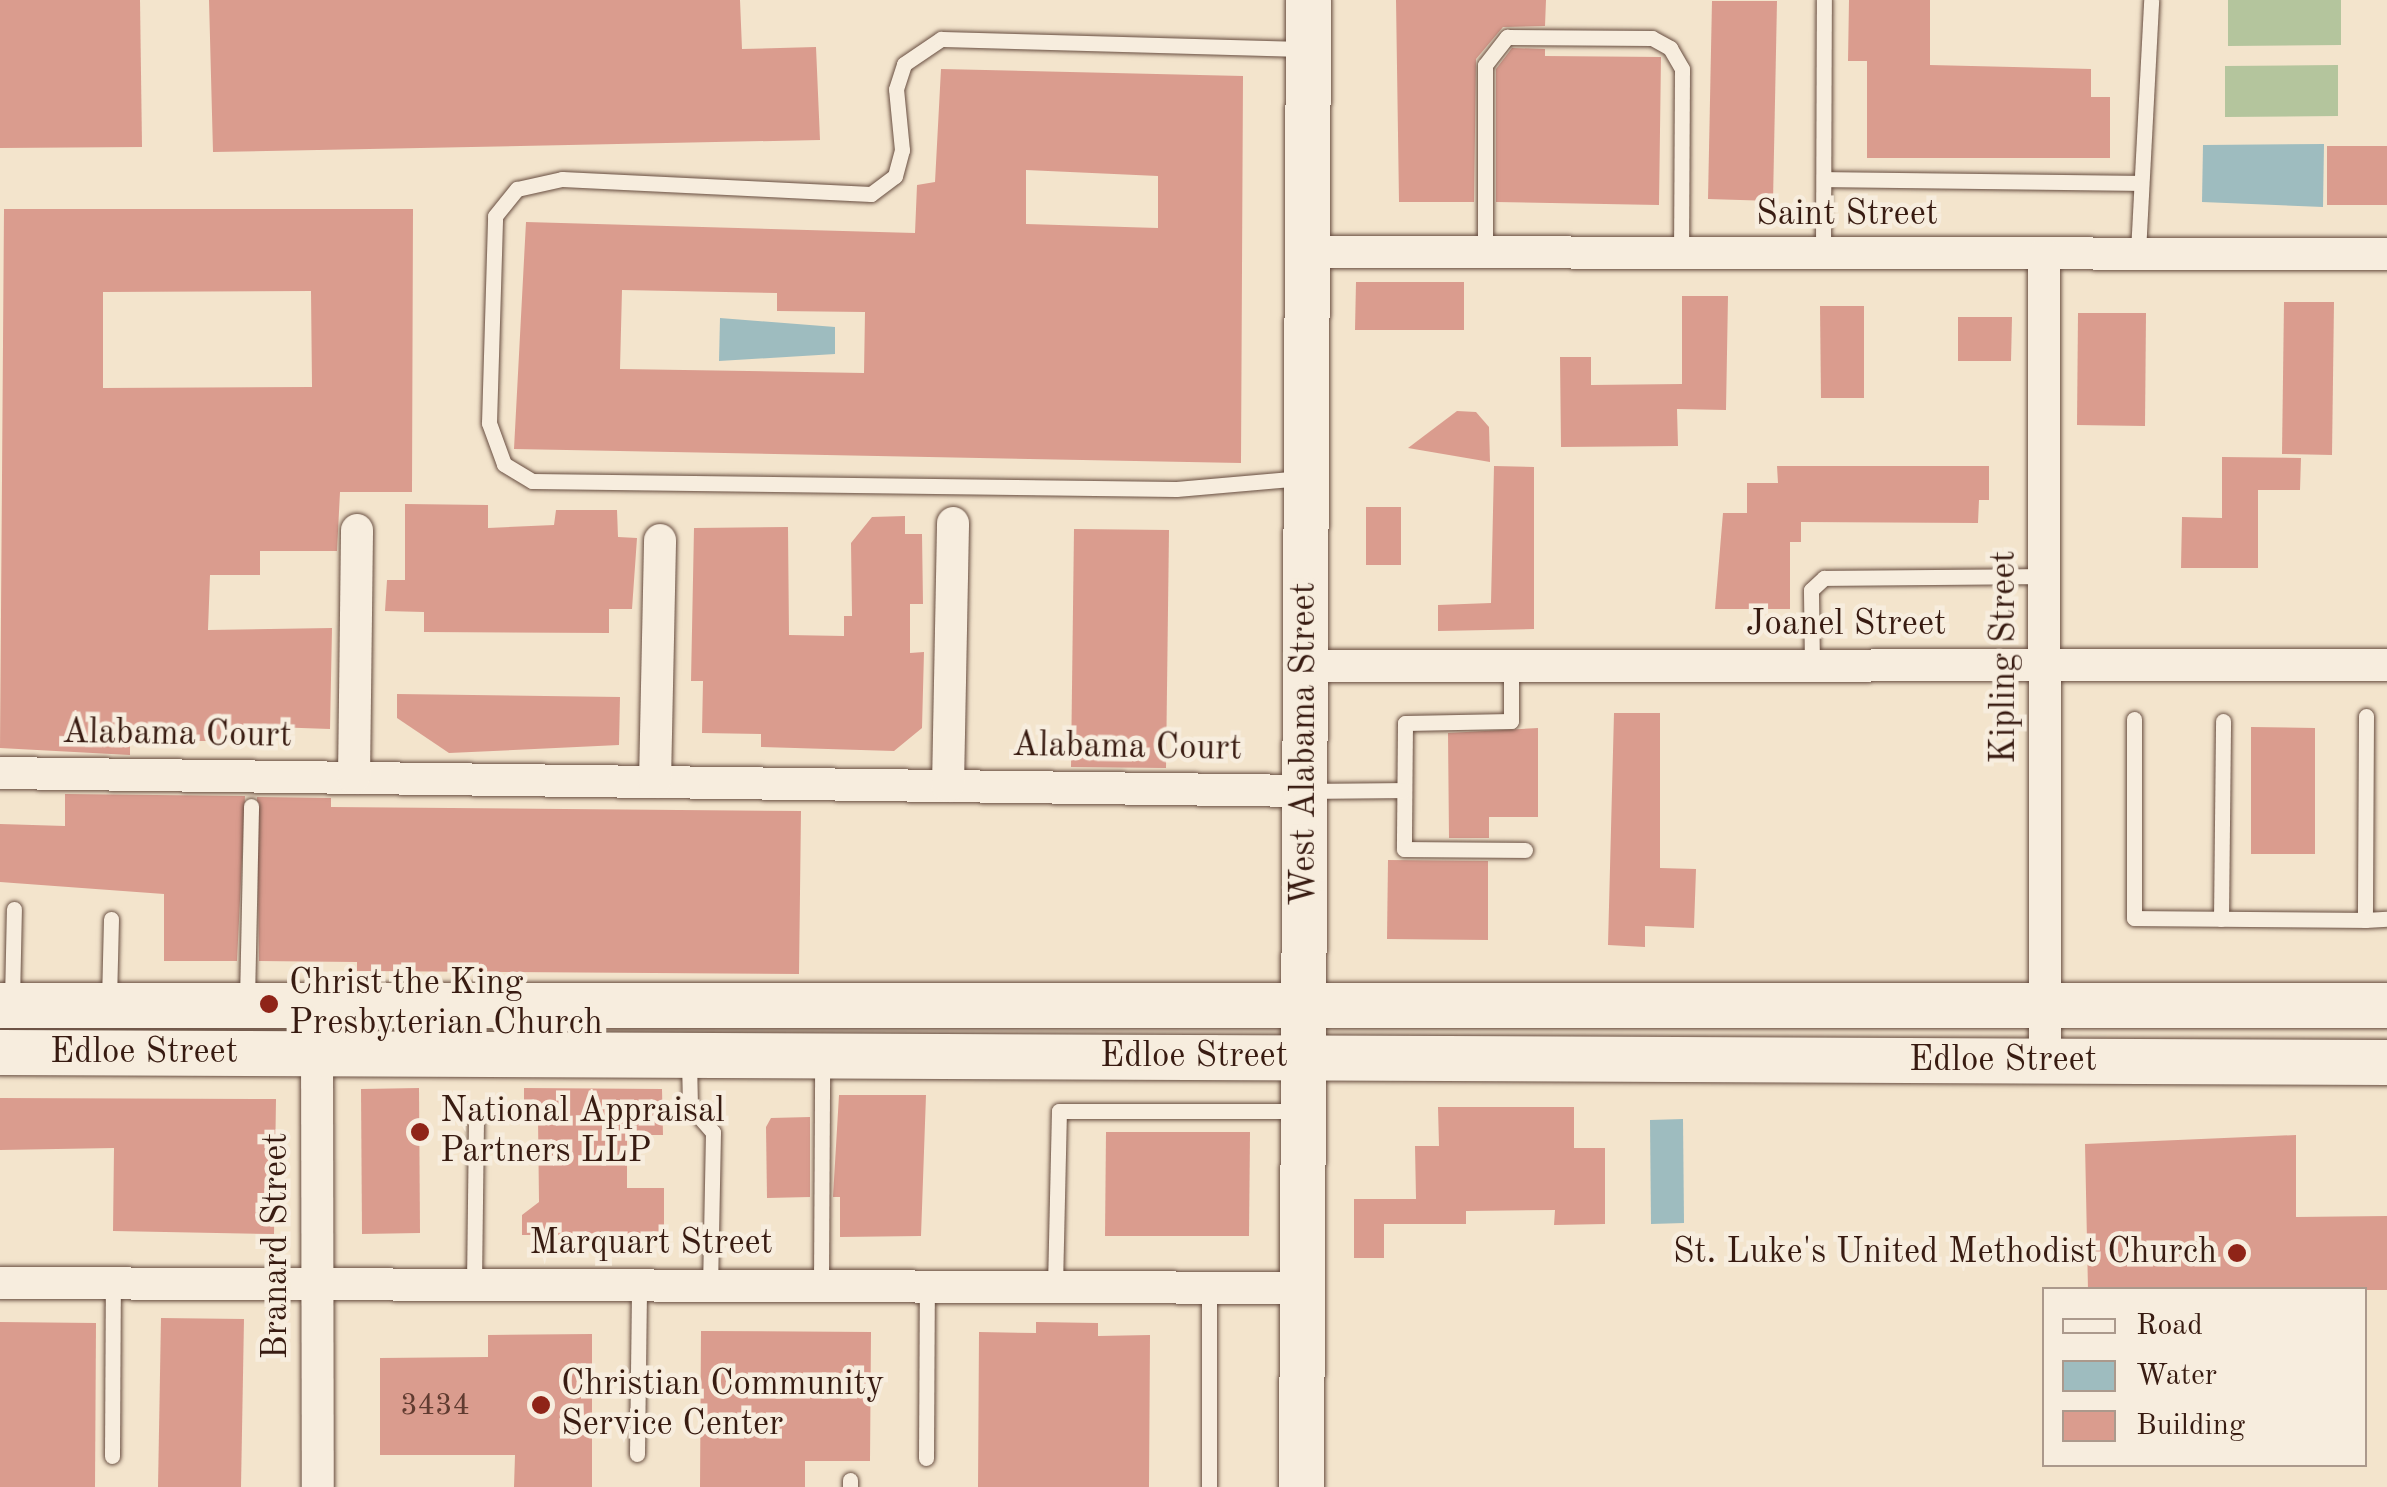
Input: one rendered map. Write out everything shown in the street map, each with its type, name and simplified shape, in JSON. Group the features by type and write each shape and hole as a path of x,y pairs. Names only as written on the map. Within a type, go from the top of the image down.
{"main road":[{"name":"West Alabama Street","path":"1301,1487 1308,0"},
{"name":"Edloe Street","path":"6,1005 2387,1005"},
{"path":"822,1005 822,1056"},
{"path":"1744,1008 1744,1063"},
{"name":"Edloe Street","path":"0,1052 1744,1063 2387,1062"}],"street":[{"name":"Saint Street","path":"1307,252 1823,256 2387,254"},
{"name":"Kipling Street","path":"2044,254 2046,1060"},
{"path":"948,786 953,524"},
{"path":"354,778 357,530"},
{"path":"655,782 660,540"},
{"name":"Joanel Street","path":"1306,666 2387,665"},
{"name":"Alabama Court","path":"0,773 1305,790"},
{"name":"Branard Street","path":"317,1004 318,1487"},
{"name":"Marquart Street","path":"0,1283 1302,1288"}],"lane":[{"path":"1823,256 1824,0"},
{"path":"2138,252 2138,184 2151,0"},
{"path":"1485,252 1485,65 1506,36 1652,38 1670,48 1682,69 1681,253"},
{"path":"1306,478 1176,489 532,481 504,464 490,423 495,216 517,189 562,179 871,194 895,176 896,89 904,64 941,39 1308,49"},
{"path":"1824,179 2138,184"},
{"path":"1812,665 1810,590 1824,578 2045,576"},
{"path":"1511,666 1511,722 1405,723 1404,849 1525,850"},
{"path":"2366,716 2366,920"},
{"path":"2134,719 2134,918 2387,919"},
{"path":"2222,919 2223,721"},
{"path":"1305,790 1404,790"},
{"path":"247,1004 251,806"},
{"path":"6,1005 14,909"},
{"path":"109,1005 111,919"},
{"path":"689,1055 690,1106 713,1132 710,1284"},
{"path":"822,1056 822,1285"},
{"path":"1056,1286 1058,1111 1303,1111"},
{"path":"474,1283 476,1120"},
{"path":"112,1456 113,1282"},
{"path":"637,1454 639,1284"},
{"path":"926,1458 927,1286"},
{"path":"1209,1487 1210,1287"}],"green space":[{"path":"2228,0 2341,0 2341,45 2228,46"},
{"path":"2338,65 2338,116 2225,117 2225,66"}],"water":[{"path":"2324,144 2323,207 2202,202 2203,145"},
{"path":"720,318 835,327 835,354 719,361"},
{"path":"1683,1119 1684,1223 1651,1224 1650,1120"}],"building":[{"path":"0,0 140,0 142,147 0,148"},
{"path":"209,0 740,0 742,49 816,47 820,140 213,152"},
{"path":"1396,0 1546,0 1545,26 1503,27 1476,59 1474,202 1399,202"},
{"path":"1849,0 1930,0 1930,65 2091,69 2091,97 2110,97 2110,158 1867,158 1867,61 1848,61"},
{"path":"1712,1 1777,1 1773,201 1708,199"},
{"path":"1512,48 1545,49 1545,56 1661,57 1659,205 1496,202 1496,69"},
{"path":"941,69 1243,76 1241,463 514,449 526,222 915,233 917,185 935,182","holes":["1026,170 1158,176 1158,228 1026,224","622,290 777,293 777,311 865,312 864,373 620,369"]},
{"path":"2327,146 2387,146 2387,205 2327,205"},
{"path":"4,209 413,209 412,492 340,492 337,551 260,551 260,575 210,575 208,630 332,628 330,729 273,727 272,740 130,742 130,755 0,748","holes":["311,291 312,387 103,388 103,292"]},
{"path":"1356,282 1464,282 1464,330 1355,330"},
{"path":"1682,296 1728,296 1726,410 1677,409 1678,446 1561,447 1560,357 1591,357 1591,385 1682,384"},
{"path":"2284,302 2334,302 2332,455 2282,454"},
{"path":"1820,306 1864,306 1864,398 1821,398"},
{"path":"2078,313 2146,313 2145,426 2077,425"},
{"path":"1958,317 2012,317 2011,361 1958,361"},
{"path":"1457,411 1476,412 1489,427 1490,462 1408,448"},
{"path":"2222,457 2301,458 2300,490 2258,490 2258,568 2181,568 2182,517 2222,518"},
{"path":"1494,466 1534,467 1534,629 1438,631 1438,605 1491,603"},
{"path":"1777,466 1989,466 1989,500 1979,500 1978,523 1801,522 1801,542 1790,542 1790,609 1715,609 1723,513 1747,513 1747,483 1778,483"},
{"path":"405,504 488,505 488,528 554,525 556,510 617,510 618,537 637,538 632,609 609,609 609,633 424,632 424,612 385,611 387,580 405,580"},
{"path":"1366,507 1401,507 1401,565 1366,565"},
{"path":"905,516 905,534 922,534 923,604 910,604 910,653 924,652 922,728 894,751 761,747 761,734 702,733 703,681 691,681 694,528 788,527 789,635 844,636 844,616 852,616 851,543 872,517"},
{"path":"1074,529 1169,530 1166,768 1071,767"},
{"path":"397,694 620,697 619,745 449,753 397,718"},
{"path":"1614,713 1660,713 1660,868 1696,869 1694,928 1645,926 1645,947 1608,945"},
{"path":"2251,727 2315,728 2315,854 2251,854"},
{"path":"1538,728 1538,817 1489,817 1489,838 1449,838 1448,733"},
{"path":"65,794 245,796 237,961 164,961 164,894 0,882 0,824 65,826"},
{"path":"257,797 331,798 331,807 801,811 799,974 357,971 357,962 259,961"},
{"path":"1388,860 1488,861 1488,940 1387,939"},
{"path":"419,1088 420,1233 362,1234 361,1089"},
{"path":"524,1088 662,1089 663,1135 627,1135 627,1188 664,1188 664,1235 522,1235 522,1215 539,1202 538,1119 524,1110"},
{"path":"839,1095 926,1095 921,1236 840,1237 840,1197 833,1197"},
{"path":"0,1098 276,1099 274,1234 113,1231 114,1148 0,1150"},
{"path":"1438,1107 1574,1107 1574,1148 1605,1148 1605,1224 1554,1225 1555,1210 1466,1211 1466,1224 1384,1224 1384,1258 1354,1258 1354,1199 1416,1199 1415,1146 1439,1146"},
{"path":"810,1117 810,1197 767,1198 766,1127 771,1118"},
{"path":"1106,1132 1250,1132 1249,1236 1105,1236"},
{"name":"St. Luke's United Methodist Church","path":"2296,1135 2296,1217 2387,1216 2387,1290 2088,1287 2085,1144"},
{"path":"161,1318 244,1319 241,1487 158,1487"},
{"path":"0,1322 96,1323 95,1487 0,1487"},
{"path":"1036,1322 1098,1323 1098,1336 1150,1335 1149,1487 978,1487 979,1332 1036,1333"},
{"path":"701,1331 871,1332 870,1461 805,1461 805,1487 700,1487"},
{"path":"592,1334 592,1487 514,1487 515,1455 380,1455 380,1358 488,1357 488,1335"}],"place":[{"name":"Christ the King Presbyterian Church","path":"269,1004"},
{"name":"National Appraisal Partners LLP","path":"420,1132"},
{"name":"St. Luke's United Methodist Church","path":"2237,1253"},
{"name":"Christian Community Service Center","path":"541,1405"}]}
